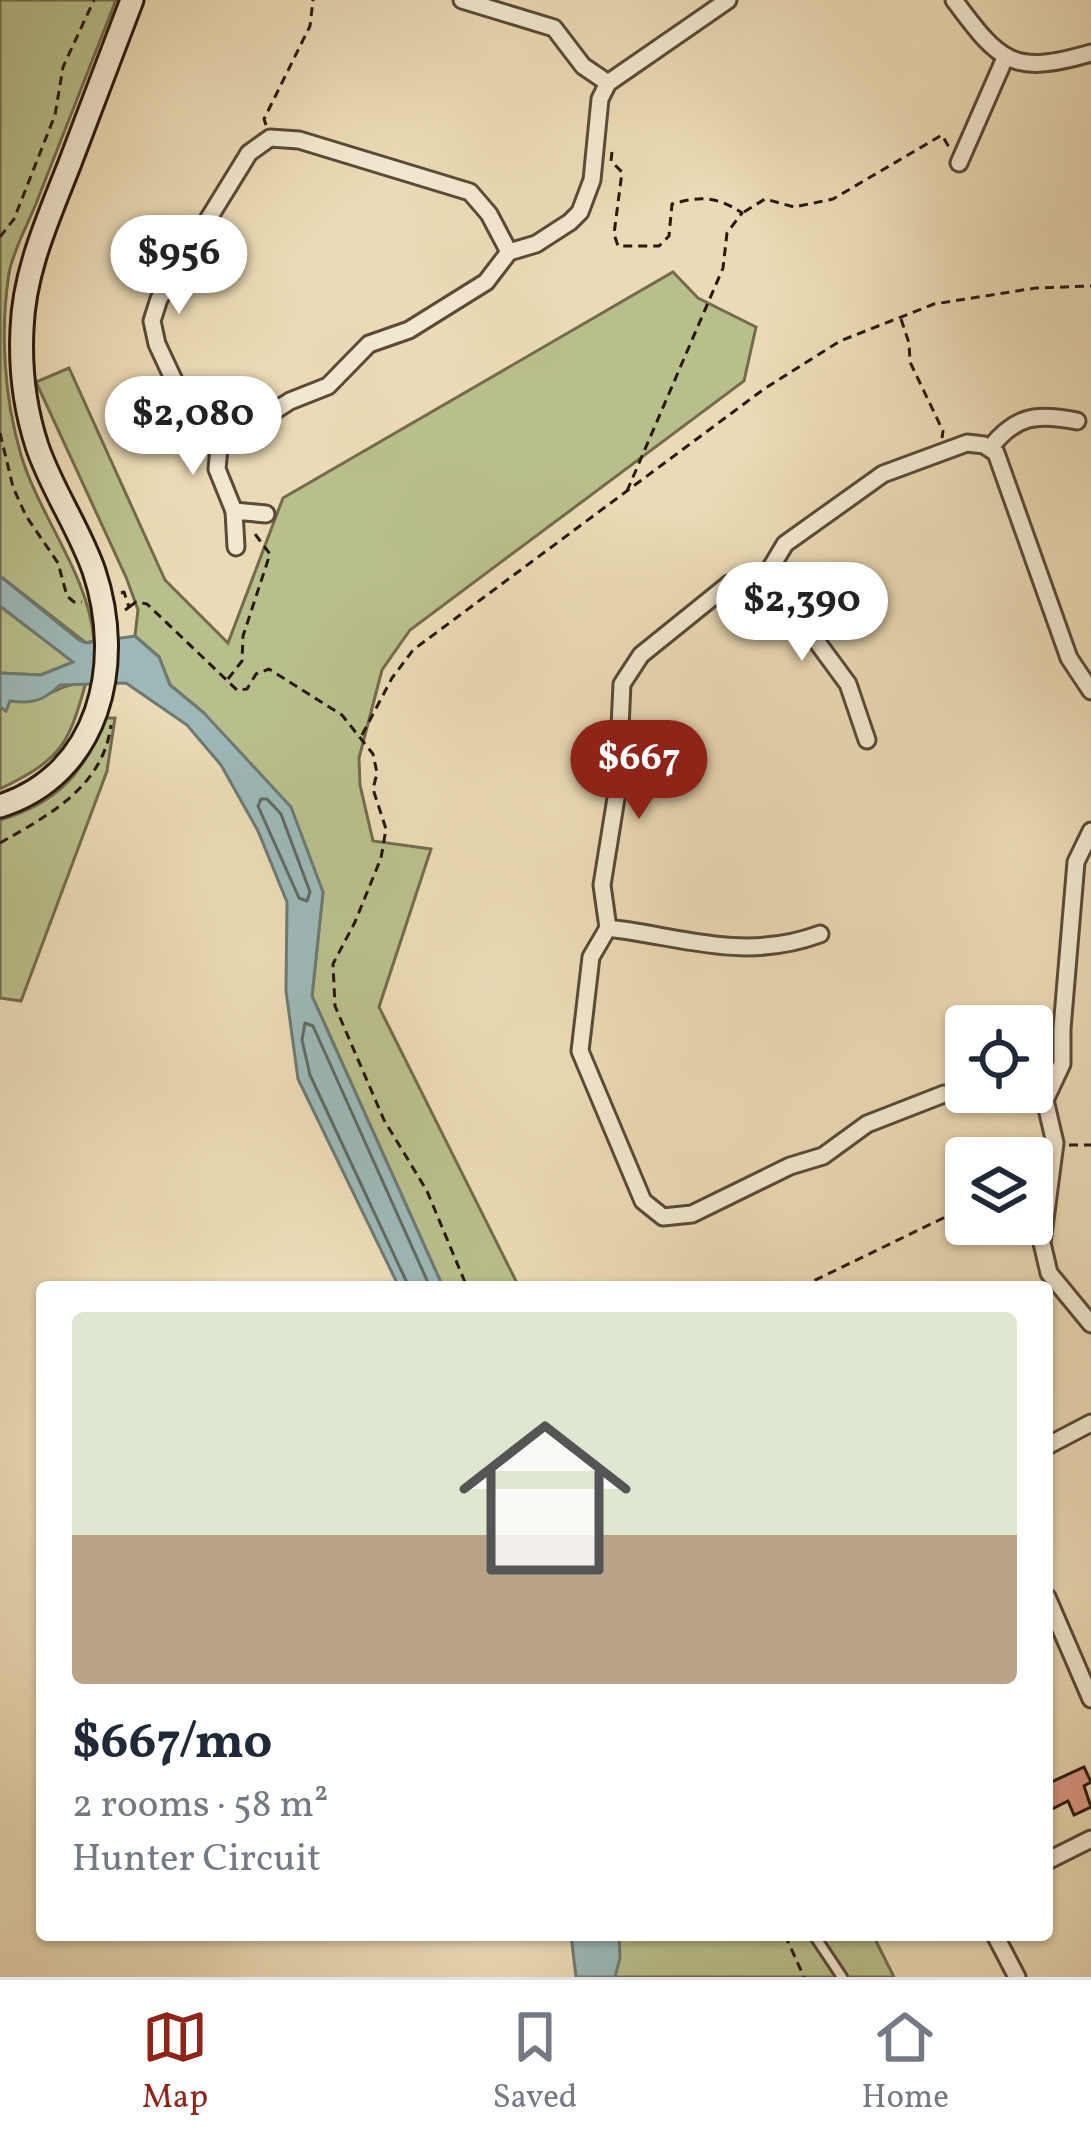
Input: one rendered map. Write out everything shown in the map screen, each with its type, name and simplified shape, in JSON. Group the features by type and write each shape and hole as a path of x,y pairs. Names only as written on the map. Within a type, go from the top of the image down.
{"main road":[{"path":"0,806 36,791 62,772 91,728 102,686 101,597 94,570 50,477 28,416 22,326 37,248 132,0"}],"street":[{"path":"462,0 554,28 583,66 608,83"},
{"path":"509,252 489,214 470,193 299,140 270,138 249,153 159,299 152,321 157,344 191,417 200,428 220,436 243,431 290,401 328,386 369,344 409,330 486,282 509,252 550,238 580,212 592,180 600,99 608,83 728,0"},
{"path":"954,0 1005,58 1030,64 1091,52"},
{"path":"959,164 1005,58"},
{"path":"990,448 1019,421 1055,416 1077,421"},
{"path":"220,436 217,469 234,512 236,547"},
{"path":"945,1094 867,1124 824,1156 790,1166 692,1214 663,1217 643,1201 580,1051 591,957 608,928 602,885 617,792 626,674 641,655 729,584 767,574 785,544 864,486 883,474 967,443 990,448 1000,460 1075,672 1091,692"},
{"path":"234,512 266,514"},
{"path":"767,574 848,684 867,740"},
{"path":"1053,1083 1062,1064 1076,862 1091,831"},
{"path":"608,928 758,950 820,934"},
{"path":"1048,1113 1055,1143 1043,1257 1057,1286 1091,1324"},
{"path":"1053,1443 1091,1423"},
{"path":"1053,1611 1091,1700"},
{"path":"1053,1858 1091,1839"},
{"path":"998,1941 1017,1977"}],"lane":[{"path":"818,1941 842,1977"}],"path":[{"path":"0,237 14,219 55,116 64,67 94,0"},
{"path":"270,138 264,119 310,26 313,0"},
{"path":"626,493 723,268 727,233 742,213 765,200 794,207 832,199 942,135 959,164"},
{"path":"612,141 611,160 622,172 614,234 618,246 659,246 668,236 672,204 697,196 723,200 742,213"},
{"path":"361,736 413,650 764,389 840,340 934,304 1036,288 1091,286"},
{"path":"900,317 910,362 944,431 945,451"},
{"path":"0,433 13,487 58,563 67,596 74,602 90,600"},
{"path":"227,680 242,661 243,636 270,554 234,512"},
{"path":"129,607 146,604 237,690 247,688 256,674 268,669 277,674 342,715 373,754 377,773 373,789 386,829 381,858 356,922 333,964 335,1006 384,1120 428,1190 465,1281"},
{"path":"1055,1143 1091,1144"},
{"path":"813,1281 945,1217"},
{"path":"788,1941 804,1977"}],"green space":[{"path":"0,0 116,0 15,254 5,318 7,387 15,433 29,478 83,593 94,641 86,643 0,576"},
{"path":"673,272 698,298 756,327 744,381 410,630 382,670 359,758 373,841 431,849 379,1007 516,1281 440,1281 312,996 323,892 204,713 170,685 159,657 135,636 138,610 126,577 36,382 69,368 165,580 228,643 283,498"},
{"path":"0,606 74,662 41,675 0,673"},
{"path":"86,682 59,749 36,769 0,789 0,707 6,711 9,701 31,700"},
{"path":"106,718 115,718 107,771 21,1001 0,998 0,820 38,805 66,783 88,755"},
{"path":"616,1941 876,1941 894,1977 615,1977"}],"water":[{"path":"0,576 79,640 135,636 159,657 170,685 204,713 291,807 323,892 312,996 440,1281 396,1281 298,1079 286,991 287,902 258,831 221,765 187,725 126,683 60,685 37,700 10,701 6,711 0,707 0,673 41,675 73,662 0,606"},
{"path":"572,1941 619,1941 615,1977 576,1977"}],"building":[{"path":"1084,1767 1091,1782 1084,1786 1091,1807 1074,1815 1068,1801 1053,1808 1053,1781"}]}
